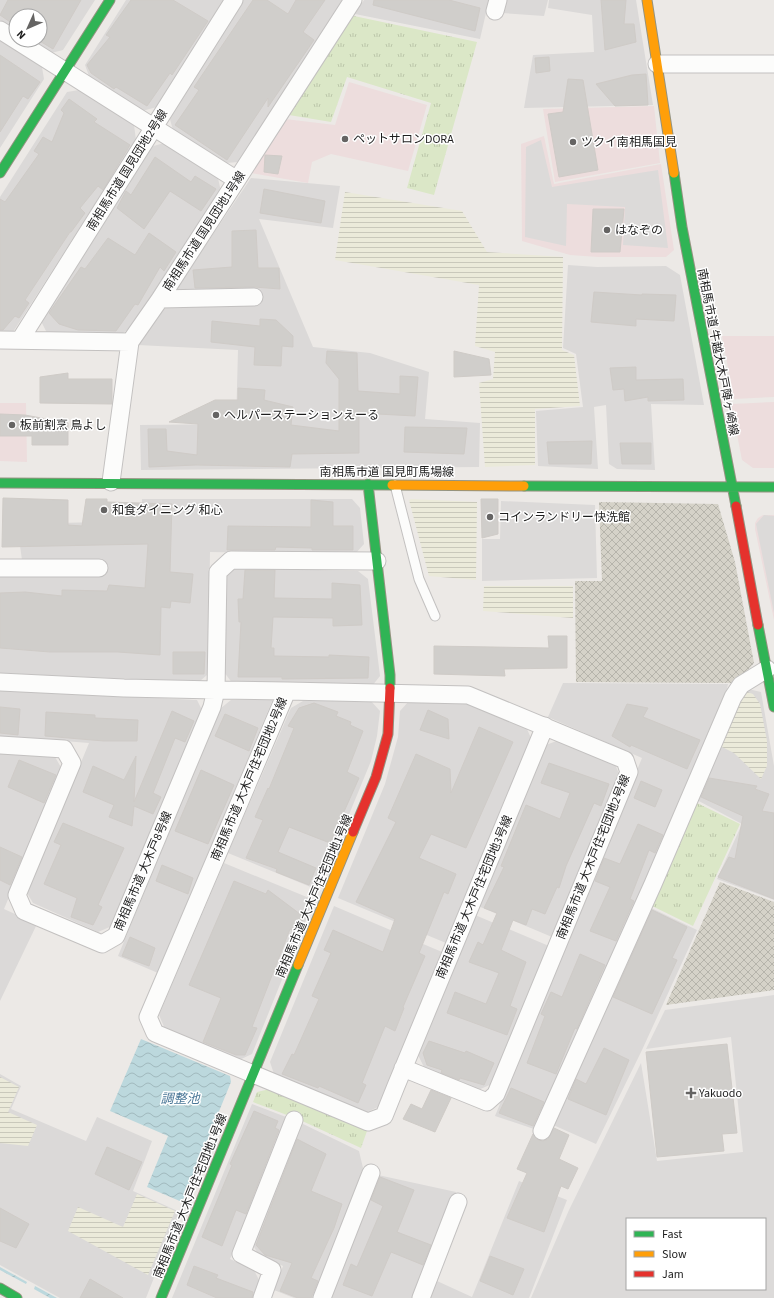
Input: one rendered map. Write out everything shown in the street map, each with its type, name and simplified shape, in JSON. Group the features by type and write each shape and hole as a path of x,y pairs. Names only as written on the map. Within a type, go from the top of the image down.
{"street":[{"path":"0,173 110,0"},
{"name":"南相馬市道 国見団地2号線","path":"20,340 234,0"},
{"name":"南相馬市道 国見団地1号線","path":"111,482 130,342 160,299 353,0"},
{"name":"南相馬市道 牛越大木戸陣ヶ崎線","path":"647,0 682,227 774,707"},
{"path":"0,30 237,180"},
{"path":"657,64 774,64"},
{"path":"160,299 254,297"},
{"path":"0,340 130,342"},
{"name":"南相馬市道 国見町馬場線","path":"0,483 111,482 774,487"},
{"name":"南相馬市道 大木戸住宅団地1号線","path":"161,1298 376,778 388,734 390,675 368,484"},
{"path":"216,690 218,572 231,560 377,561"},
{"path":"0,568 99,568"},
{"path":"542,1131 653,884 733,697 741,685 767,669"},
{"path":"0,682 124,688 287,691"},
{"name":"南相馬市道 大木戸8号線","path":"0,745 64,749 72,763 17,895 24,911 102,944 116,936 212,707 216,690"},
{"name":"南相馬市道 大木戸住宅団地2号線","path":"287,691 468,695 625,760 629,772 496,1094 487,1102 403,1068 384,1116 368,1122 252,1075 155,1033 148,1017 287,691"},
{"name":"南相馬市道 大木戸住宅団地3号線","path":"403,1068 545,726"},
{"path":"262,1298 272,1270 241,1254 294,1120"},
{"path":"322,1298 371,1173"},
{"path":"421,1298 458,1202"},
{"path":"0,1288 18,1298"}],"lane":[{"path":"395,484 419,578 435,616"}],"shaded area":[{"path":"0,0 95,0 63,50 51,53 43,48 48,48 48,8 8,8 8,25 0,20"},
{"path":"126,0 225,0 157,107 142,111 89,76 85,65"},
{"path":"243,0 343,0 239,162 225,163 173,130 169,116"},
{"path":"364,0 489,0 480,39 355,14"},
{"path":"505,0 548,0 544,16 502,13"},
{"path":"549,0 636,0 653,105 524,108 533,55 594,52 592,15 548,8"},
{"path":"0,39 8,44 8,48 14,48 42,67 44,79 0,148"},
{"name":"ペットサロンDORA","path":"349,82 427,105 408,171 331,154 312,162 308,183 251,173 285,119 335,125"},
{"path":"79,90 134,125 136,140 13,332 0,332 0,197 67,92"},
{"path":"654,106 660,163 555,182 543,109"},
{"path":"544,136 554,184 661,164 674,250 666,257 598,257 570,255 522,241 521,144"},
{"path":"541,140 552,187 658,170 668,248 623,245 625,207 567,204 566,246 525,237 526,147"},
{"path":"164,143 218,178 221,192 130,328 123,333 47,333 40,319 150,147"},
{"path":"251,178 340,186 333,228 259,219 313,347 370,353 429,372 425,419 480,423 479,467 141,470 140,425 236,424 238,350 138,345"},
{"path":"345,192 462,211 487,252 563,257 562,350 574,355 580,406 535,409 535,465 485,467 479,383 493,379 495,352 475,346 479,285 335,260"},
{"path":"568,265 597,267 666,266 680,275 704,405 651,404 655,470 617,469 609,464 606,405 594,407 598,469 538,466 536,411 583,407 576,354 563,348"},
{"path":"722,336 774,336 774,397 734,399"},
{"path":"774,402 774,468 753,468 742,460 731,404"},
{"path":"0,403 26,403 27,462 0,461"},
{"path":"142,499 352,499 360,508 364,544 355,554 210,552 208,674 199,682 0,673 0,575 98,560 22,560 17,524 142,521"},
{"path":"409,500 477,502 476,580 429,576"},
{"path":"501,501 595,505 597,578 482,581 482,539 500,539"},
{"path":"599,502 718,504 735,562 754,663 743,676 733,683 576,682 575,581 602,581"},
{"path":"763,515 774,515 774,620 755,529 755,523 758,518"},
{"path":"764,515 774,516 774,613 756,524"},
{"path":"234,568 358,571 368,579 380,676 372,686 233,684 224,672 226,577"},
{"path":"484,586 573,586 573,618 483,611"},
{"path":"563,683 728,684 724,703 537,1130 495,1116 642,758 548,717"},
{"path":"748,689 761,692 774,766 774,900 717,879 742,824 695,799 715,749"},
{"path":"0,690 197,700 203,712 112,926 98,932 33,903 27,893 89,743 0,736"},
{"path":"744,691 753,694 760,704 767,741 767,766 761,779 734,753 716,744"},
{"path":"273,699 158,973 118,956 221,708 231,700"},
{"path":"370,700 380,711 377,736 371,761 318,890 228,853 291,708 303,701"},
{"path":"409,701 468,703 526,727 531,738 446,943 338,898 385,784 398,737 400,711"},
{"path":"559,740 614,762 620,776 552,937 478,906 546,745"},
{"path":"0,753 55,757 62,769 4,909 37,924 0,1001"},
{"path":"224,863 314,900 252,1054 239,1060 165,1029 159,1015"},
{"path":"720,882 774,902 774,990 666,1005"},
{"path":"334,906 442,952 378,1107 365,1113 274,1074 270,1062"},
{"path":"649,907 697,930 642,1050 596,1144 551,1124"},
{"path":"475,915 549,946 492,1084 478,1090 424,1067 418,1055"},
{"path":"774,995 774,1298 531,1298 569,1210 641,1063 657,1161 743,1152 731,1037 646,1049 665,1010"},
{"path":"0,1074 21,1086 11,1109 86,1141 97,1117 152,1141 133,1191 180,1212 146,1298 60,1298 0,1265"},
{"path":"0,1077 19,1087 8,1112 37,1125 28,1146 0,1143"},
{"path":"252,1104 286,1117 230,1259 254,1270 260,1282 253,1298 172,1298"},
{"path":"301,1123 359,1151 363,1168 315,1298 294,1298 274,1290 283,1266 258,1254 253,1245"},
{"path":"378,1175 456,1192 414,1298 331,1298"},
{"path":"519,1181 567,1200 529,1298 430,1298 437,1281 472,1297"},
{"path":"137,1194 175,1211 148,1275 68,1231 78,1207 123,1227"}],"green space":[{"path":"354,16 477,42 434,195 407,188 431,103 347,77 331,122 289,115 347,23"},
{"path":"693,801 740,824 693,926 648,904"},
{"path":"270,1089 367,1131 361,1148 300,1120 253,1102 257,1092"}],"water":[{"name":"調整池","path":"141,1039 230,1076 231,1082 182,1202 147,1187 168,1136 110,1111"},
{"path":"0,1267 27,1282 26,1284 0,1270"},
{"path":"35,1286 57,1298 50,1298 34,1289"}],"building":[{"path":"8,0 81,0 53,49 48,46 48,8 8,8 8,20 0,15"},
{"path":"131,0 173,0 208,21 172,75 170,73 147,106 116,87 114,89 91,73 87,65 110,37 106,35"},
{"path":"253,0 267,0 288,14 296,0 325,0 303,32 314,40 268,107 268,98 227,160 175,125 199,90 194,87"},
{"path":"374,0 449,0 480,8 475,31 373,5"},
{"path":"601,0 626,0 624,24 634,24 636,42 605,50"},
{"path":"0,55 40,82 28,99 23,96 0,132"},
{"path":"549,57 550,71 536,73 535,58"},
{"path":"646,74 648,105 615,106 596,84 632,75"},
{"name":"ツクイ南相馬国見","path":"568,79 583,80 598,170 559,177 548,114 563,112"},
{"path":"69,99 97,119 94,122 130,145 103,190 98,186 80,208 85,213 70,232 25,300 29,303 19,318 15,316 3,330 0,330 0,199 5,202 39,154 34,151 43,137 52,142 64,113 61,110"},
{"path":"265,155 282,156 278,174 264,172"},
{"path":"155,157 191,182 195,176 216,189 201,211 170,191 144,229 117,208 126,191 131,195"},
{"path":"264,189 325,201 321,223 260,213"},
{"name":"はなぞの","path":"593,209 624,209 620,252 591,252"},
{"path":"256,230 258,268 279,268 280,289 254,287 195,288 193,270 232,267 232,231"},
{"path":"149,233 176,252 164,271 160,267 138,305 135,304 116,331 78,330 59,324 49,313 81,267 85,269 108,238 135,255"},
{"path":"594,292 642,295 676,295 674,321 636,319 636,326 591,322"},
{"path":"260,319 276,320 293,336 293,347 282,346 281,366 254,365 255,347 211,342 212,321 260,326"},
{"path":"327,351 357,353 358,391 400,394 400,376 418,377 415,416 359,413 359,453 292,454 290,467 196,465 149,467 148,429 166,429 167,451 197,455 198,424 169,422 215,400 238,400 238,388 265,390 264,400 293,407 291,425 339,431 339,379 326,363"},
{"path":"454,351 489,359 491,375 454,377"},
{"path":"636,367 636,380 683,379 684,400 648,401 648,397 625,401 624,389 613,390 610,368"},
{"path":"68,373 68,379 112,379 112,404 40,403 40,377"},
{"path":"0,414 25,415 68,423 68,445 32,445 32,436 0,436"},
{"path":"405,427 467,428 464,454 404,452"},
{"path":"592,441 591,464 549,464 547,442"},
{"path":"620,443 651,443 651,464 622,464"},
{"path":"3,498 68,500 68,525 82,526 86,499 107,499 107,502 172,504 170,572 193,574 190,603 171,601 170,608 161,607 160,655 118,652 50,652 0,648 0,593 25,592 62,596 62,590 107,591 109,585 145,588 148,544 2,547"},
{"name":"コインランドリー快洗館","path":"481,499 498,499 498,534 482,538"},
{"path":"311,500 333,502 333,526 353,526 353,550 312,550 312,548 276,547 275,550 227,550 228,526 311,527"},
{"path":"245,570 275,570 274,598 332,599 332,583 360,585 362,625 333,626 333,618 273,617 271,648 274,648 274,656 329,657 329,655 369,657 368,678 282,679 282,677 238,677 241,622 239,622 238,599 243,599"},
{"path":"548,636 567,636 567,668 504,669 505,676 434,674 434,646 549,648"},
{"path":"173,652 205,652 204,674 173,674"},
{"path":"314,703 338,712 336,716 351,722 350,725 363,731 347,772 359,778 330,843 289,827 278,852 316,868 309,885 276,872 277,869 246,858 263,820 255,817 268,788 269,789 294,728 288,726 299,708"},
{"path":"627,704 648,708 643,717 700,740 687,769 631,745 630,747 612,736"},
{"path":"0,707 20,709 18,735 0,733"},
{"path":"428,710 448,719 449,739 420,730"},
{"path":"172,711 194,721 185,742 175,738 153,793 161,797 153,814 134,806 132,826 109,817 114,805 83,792 93,766 124,780 136,756 134,802"},
{"path":"46,712 95,715 95,718 138,720 137,741 104,741 45,736"},
{"path":"225,714 258,728 249,751 215,736"},
{"path":"479,727 513,742 466,848 431,834 419,858 456,874 448,894 444,892 419,953 425,956 403,1007 404,1008 395,1031 385,1026 362,1083 366,1085 358,1103 319,1086 318,1088 282,1074 292,1054 294,1055 319,999 312,996 331,953 324,950 333,930 383,952 395,919 356,902 396,822 388,818 416,754 450,769 451,793"},
{"path":"19,760 56,775 44,803 8,787"},
{"path":"549,763 609,784 601,806 594,803 566,866 559,888 557,887 545,914 532,909 526,925 513,920 501,950 526,962 510,1006 517,1009 507,1035 447,1013 455,992 486,1004 499,973 469,962 478,942 483,945 497,913 484,908 504,867 501,866 526,805 560,819 570,793 541,783"},
{"path":"201,770 234,785 208,844 175,831"},
{"path":"709,778 757,786 755,789 769,794 762,811 774,813 774,899 718,877 729,857 735,859 743,816 701,797"},
{"path":"641,781 662,790 655,807 634,798"},
{"path":"63,823 124,848 98,905 102,907 93,925 71,917 77,898 44,884 61,845 54,842"},
{"path":"638,824 663,835 655,853 649,850 630,899 634,901 616,941 590,931 610,887 595,881 604,858 620,864"},
{"path":"0,847 22,857 10,885 0,880"},
{"path":"162,865 193,878 188,894 156,881"},
{"path":"234,881 266,894 268,890 304,917 297,933 290,929 252,1027 257,1028 245,1055 236,1055 203,1042 221,998 189,985"},
{"path":"652,910 687,927 672,958 677,960 652,1014 613,997"},
{"path":"130,937 155,948 149,966 122,956"},
{"path":"580,954 605,965 577,1029 575,1028 556,1074 527,1063 545,1016 541,1014 551,992 562,997"},
{"path":"429,1041 465,1053 466,1051 494,1063 484,1085 460,1078 459,1080 441,1073 442,1070 427,1065 423,1053"},
{"name":"Yakuodo","path":"727,1044 737,1133 722,1134 724,1151 657,1157 646,1052"},
{"path":"604,1048 629,1060 606,1115 568,1099 576,1079 586,1084"},
{"path":"511,1088 544,1102 533,1126 499,1113"},
{"path":"431,1090 451,1098 435,1132 403,1119 411,1104 422,1109"},
{"path":"254,1111 278,1121 275,1128 279,1130 246,1214 236,1210 222,1246 202,1237 232,1165 230,1164"},
{"path":"554,1128 569,1135 559,1159 578,1168 568,1189 561,1186 544,1232 507,1218 527,1173 517,1169 533,1134 538,1140 543,1141 548,1139"},
{"path":"297,1139 326,1154 311,1191 342,1204 334,1228 311,1278 318,1281 311,1298 298,1298 280,1291 292,1263 265,1255 256,1245"},
{"path":"107,1147 142,1162 129,1190 95,1174"},
{"path":"380,1177 414,1190 397,1232 431,1245 423,1265 391,1252 372,1296 343,1285 351,1264 357,1267 383,1206 371,1200"},
{"path":"0,1208 29,1224 16,1248 0,1241"},
{"path":"490,1256 524,1269 513,1295 480,1281"},
{"path":"194,1266 218,1275 216,1278 253,1292 252,1298 217,1298 187,1285"},
{"path":"90,1279 123,1298 80,1298"}],"traffic: fast":[{"path":"0,173 110,0"},
{"path":"674,173 682,227 736,506"},
{"path":"0,483 392,485"},
{"path":"368,484 390,675 390,688"},
{"path":"524,486 774,487"},
{"path":"758,625 774,707"},
{"path":"161,1298 298,965"},
{"path":"0,1288 17,1298"}],"traffic: slow":[{"path":"647,0 674,173"},
{"path":"392,485 524,486"},
{"path":"298,965 353,832"}],"traffic: jam":[{"path":"736,506 758,625"},
{"path":"353,832 376,777 388,734 390,688"}],"place":[{"name":"ペットサロンDORA","path":"345,139"},
{"name":"ツクイ南相馬国見","path":"573,142"},
{"name":"はなぞの","path":"607,230"},
{"name":"ヘルパーステーションえーる","path":"216,415"},
{"name":"板前割烹 鳥よし","path":"12,425"},
{"name":"和食ダイニング 和心","path":"104,510"},
{"name":"コインランドリー快洗館","path":"490,517"},
{"name":"Yakuodo","path":"691,1093"}]}
